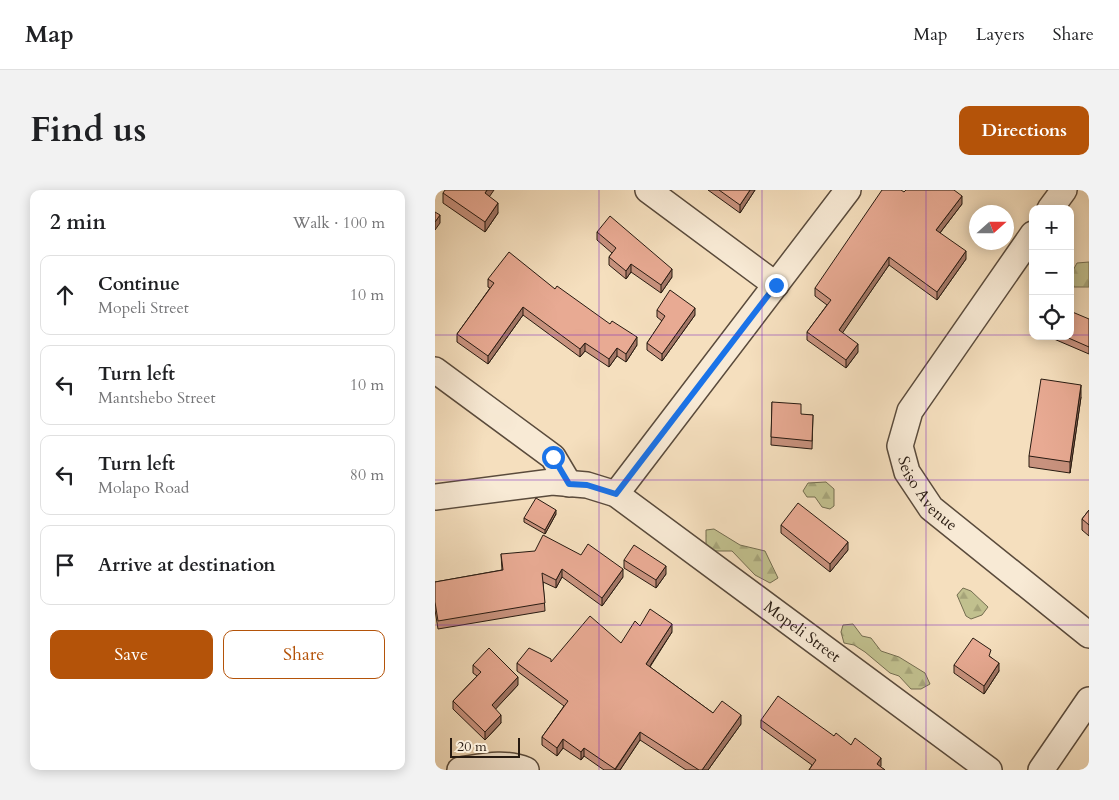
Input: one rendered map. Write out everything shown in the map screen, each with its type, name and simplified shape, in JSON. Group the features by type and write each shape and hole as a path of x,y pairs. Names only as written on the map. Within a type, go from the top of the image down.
{"street":[{"path":"648,190 776,285"},
{"path":"616,494 848,190"},
{"path":"1054,205 1063,190"},
{"name":"Seiso Avenue","path":"1029,240 910,411 900,446 907,472 931,508 1089,635"},
{"path":"435,370 553,457 569,484"},
{"name":"Mopeli Street","path":"435,497 552,482 587,485 616,494 989,770"},
{"path":"1041,770 1089,700"},
{"path":"460,770 491,765 518,766 526,770"}],"green space":[{"path":"1089,262 1089,287 1074,287 1074,268 1077,263"},
{"path":"826,482 834,489 834,506 830,509 822,507 815,497 807,497 803,491 808,483"},
{"path":"714,529 740,545 765,551 778,578 770,583 755,575 732,551 713,551 706,544 706,530"},
{"path":"963,588 971,591 988,607 982,615 971,619 966,616 957,595"},
{"path":"853,624 862,636 871,638 881,651 899,657 925,673 930,684 921,689 911,689 899,676 890,673 865,652 854,645 844,643 841,632 843,625"}],"building":[{"path":"445,190 487,190 485,193 498,203 485,222 443,193"},
{"path":"719,190 750,190 740,205"},
{"path":"882,190 901,190 904,192 906,190 954,190 962,196 936,230 966,251 937,292 889,257 839,330 858,344 846,360 807,332 831,300 815,288"},
{"path":"435,212 440,215 435,222"},
{"path":"610,216 672,269 661,285 631,264 626,271 609,257 616,248 597,232"},
{"path":"509,252 555,289 557,286 610,324 612,321 637,337 626,354 617,348 609,359 585,343 580,349 523,307 488,356 457,334 494,283 488,279"},
{"path":"670,290 695,308 662,354 647,343 665,316 657,310"},
{"path":"1074,313 1089,319 1089,347 1073,340"},
{"path":"1041,379 1081,385 1070,462 1029,456"},
{"path":"772,402 801,404 801,414 813,415 812,441 771,437"},
{"path":"536,498 556,510 545,530 524,518"},
{"path":"798,503 848,542 830,564 781,525"},
{"path":"1089,510 1089,525 1082,519"},
{"path":"543,535 581,555 588,544 623,569 602,598 562,569 556,580 542,573 545,603 438,621 435,602 435,582 503,570 501,554 535,551"},
{"path":"634,545 666,566 656,580 624,560"},
{"path":"650,609 672,624 646,664 713,713 722,701 741,715 702,770 699,770 640,732 615,769 584,748 581,752 563,739 557,748 542,737 568,701 517,663 529,648 551,659 551,662 590,616 621,643 635,621 640,626"},
{"path":"973,638 991,650 989,656 999,663 984,686 954,665"},
{"path":"489,648 518,677 492,705 501,715 485,732 453,701 481,672 473,665"},
{"path":"778,696 834,736 836,733 851,745 855,738 881,758 877,764 885,770 809,770 816,760 761,720"}],"route":[{"path":"553,457 569,484 587,485 616,494 776,285"}]}
